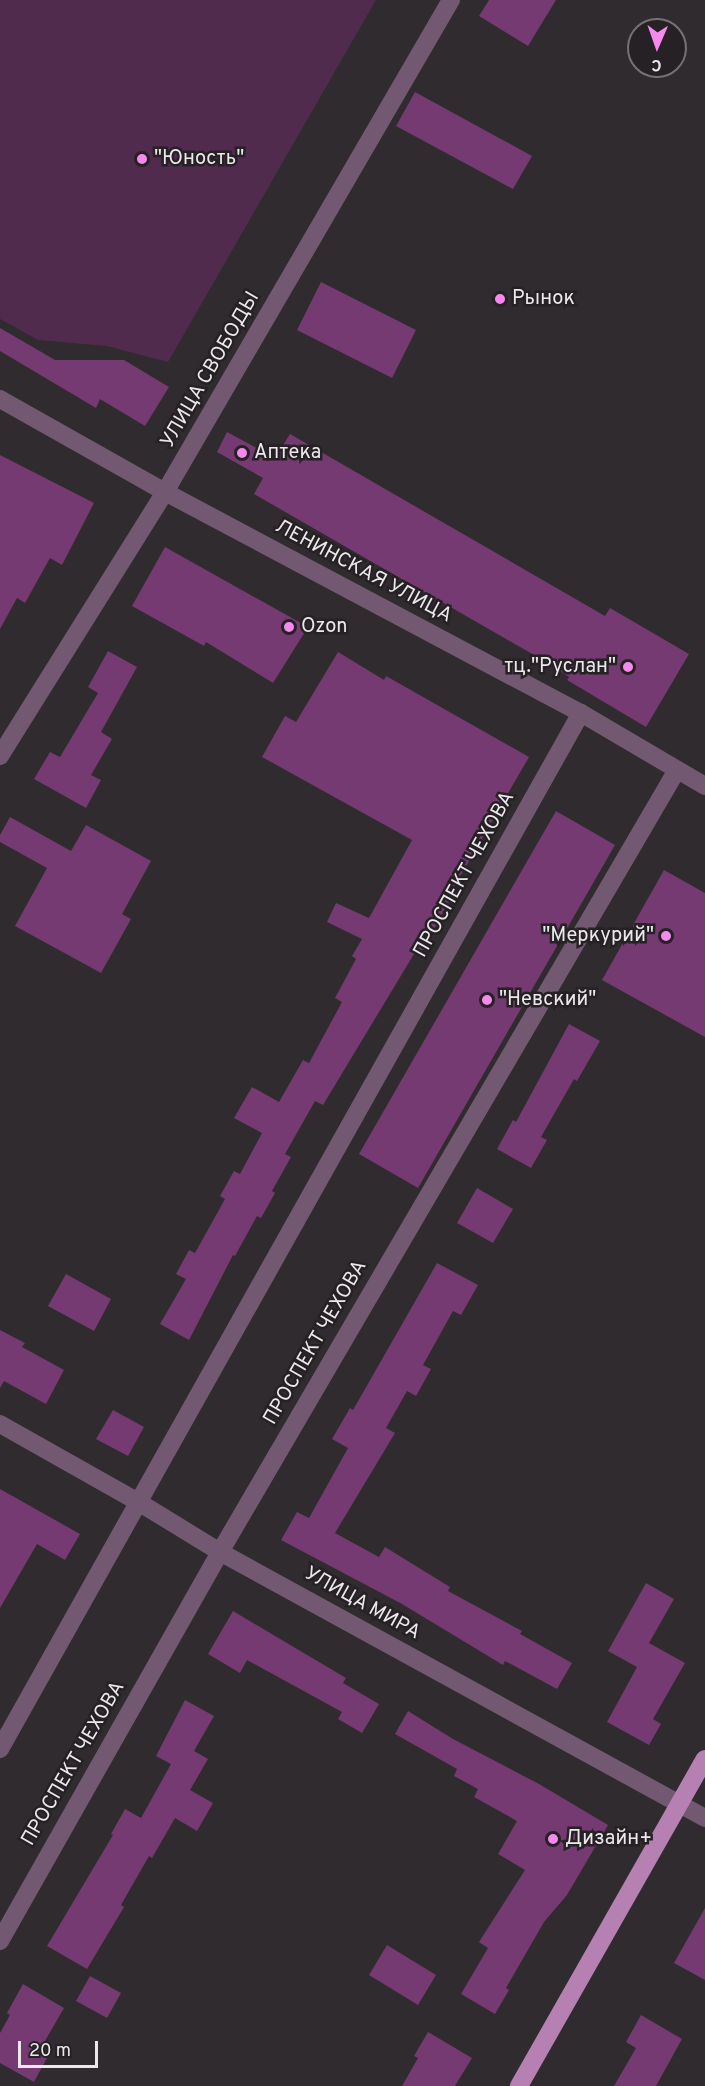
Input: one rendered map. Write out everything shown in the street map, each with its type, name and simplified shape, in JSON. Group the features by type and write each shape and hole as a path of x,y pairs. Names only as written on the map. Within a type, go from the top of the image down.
{"main road":[{"path":"519,2086 705,1759"}],"street":[{"name":"УЛИЦА СВОБОДЫ","path":"0,756 165,492 451,0"},
{"name":"ЛЕНИНСКАЯ УЛИЦА","path":"0,399 165,492 581,713 705,786"},
{"name":"ПРОСПЕКТ ЧЕХОВА","path":"0,1749 581,713"},
{"name":"ПРОСПЕКТ ЧЕХОВА","path":"0,1941 220,1552 677,770"},
{"name":"УЛИЦА МИРА","path":"0,1424 140,1503 220,1552 705,1818"}],"shaded area":[{"name":"\"Юность\"","path":"0,0 376,0 168,362 107,346 38,340 0,319"}],"building":[{"path":"489,0 556,0 528,46 479,16"},
{"path":"415,92 532,156 513,189 396,126"},
{"path":"321,282 416,330 392,378 297,330"},
{"path":"0,328 55,360 124,360 169,387 145,426 100,399 96,408 0,351"},
{"path":"227,432 275,458 290,434 605,616 610,608 689,654 646,727 567,680 569,677 541,659 254,494 263,478 217,452"},
{"path":"0,455 94,503 62,565 50,558 25,603 17,598 0,629"},
{"path":"165,547 308,627 273,683 206,642 204,646 132,606"},
{"path":"108,651 137,667 101,732 112,739 91,775 101,780 86,808 34,779 50,752 60,757 98,693 88,687"},
{"path":"338,652 384,680 386,676 529,757 447,899 450,900 422,951 417,949 323,1105 315,1101 285,1154 291,1157 272,1191 275,1193 261,1218 257,1216 235,1256 233,1255 189,1340 160,1324 186,1279 176,1274 189,1250 195,1253 225,1199 220,1196 234,1171 240,1174 262,1133 234,1118 252,1087 279,1102 303,1060 309,1063 342,1002 335,998 356,959 352,956 362,939 327,922 336,903 369,918 412,840 262,757 285,716 296,722"},
{"name":"\"Невский\"","path":"556,811 615,845 418,1188 359,1154"},
{"path":"10,817 71,851 86,825 151,861 122,914 131,919 101,973 15,926 47,868 0,842 0,835"},
{"name":"\"Меркурий\"","path":"664,870 705,893 705,1037 602,980"},
{"path":"569,1024 600,1041 577,1081 574,1079 541,1137 547,1140 531,1168 497,1149 513,1120 516,1122"},
{"path":"477,1188 513,1209 493,1243 457,1223"},
{"path":"437,1263 478,1285 461,1315 453,1311 423,1365 431,1369 416,1396 407,1391 386,1428 395,1433 335,1533 379,1557 385,1547 450,1587 448,1591 522,1631 520,1634 572,1663 557,1689 505,1661 503,1665 402,1604 281,1540 297,1512 309,1518 348,1448 332,1439 350,1408 353,1410"},
{"path":"66,1274 111,1299 94,1331 48,1306"},
{"path":"0,1330 25,1343 22,1347 64,1370 46,1404 4,1381 0,1388"},
{"path":"113,1410 144,1427 128,1456 96,1439"},
{"path":"0,1489 80,1534 65,1560 37,1544 0,1608"},
{"path":"646,1583 674,1599 649,1643 685,1663 653,1719 661,1724 649,1745 607,1722 637,1667 608,1651"},
{"path":"233,1611 346,1678 343,1683 379,1704 362,1733 338,1719 342,1712 247,1660 240,1673 208,1654"},
{"path":"185,1700 214,1716 194,1751 208,1759 190,1790 213,1803 197,1831 175,1818 152,1858 149,1856 121,1905 124,1907 87,1969 47,1946 113,1835 111,1834 125,1809 141,1818 171,1764 156,1756"},
{"path":"408,1711 453,1739 539,1784 608,1825 567,1895 544,1922 506,1988 509,1990 495,2014 461,1994 488,1948 479,1942 525,1870 498,1854 517,1821 474,1797 478,1789 454,1776 457,1769 395,1734"},
{"path":"705,1908 705,1980 674,1963"},
{"path":"387,1945 436,1975 418,2005 369,1975"},
{"path":"90,1976 121,1993 107,2018 76,2001"},
{"path":"23,1984 64,2008 38,2053 47,2058 34,2082 0,2063 0,2033 10,2015 7,2013"},
{"path":"641,2015 682,2039 656,2086 614,2086 636,2048 626,2042"},
{"path":"428,2032 472,2058 455,2086 402,2086 418,2058 414,2056"}],"place":[{"name":"\"Юность\"","path":"142,159"},
{"name":"Рынок","path":"500,299"},
{"name":"Аптека","path":"242,453"},
{"name":"Ozon","path":"289,627"},
{"name":"тц.\"Руслан\"","path":"628,667"},
{"name":"\"Меркурий\"","path":"666,936"},
{"name":"\"Невский\"","path":"487,1000"},
{"name":"Дизайн+","path":"553,1839"}]}
